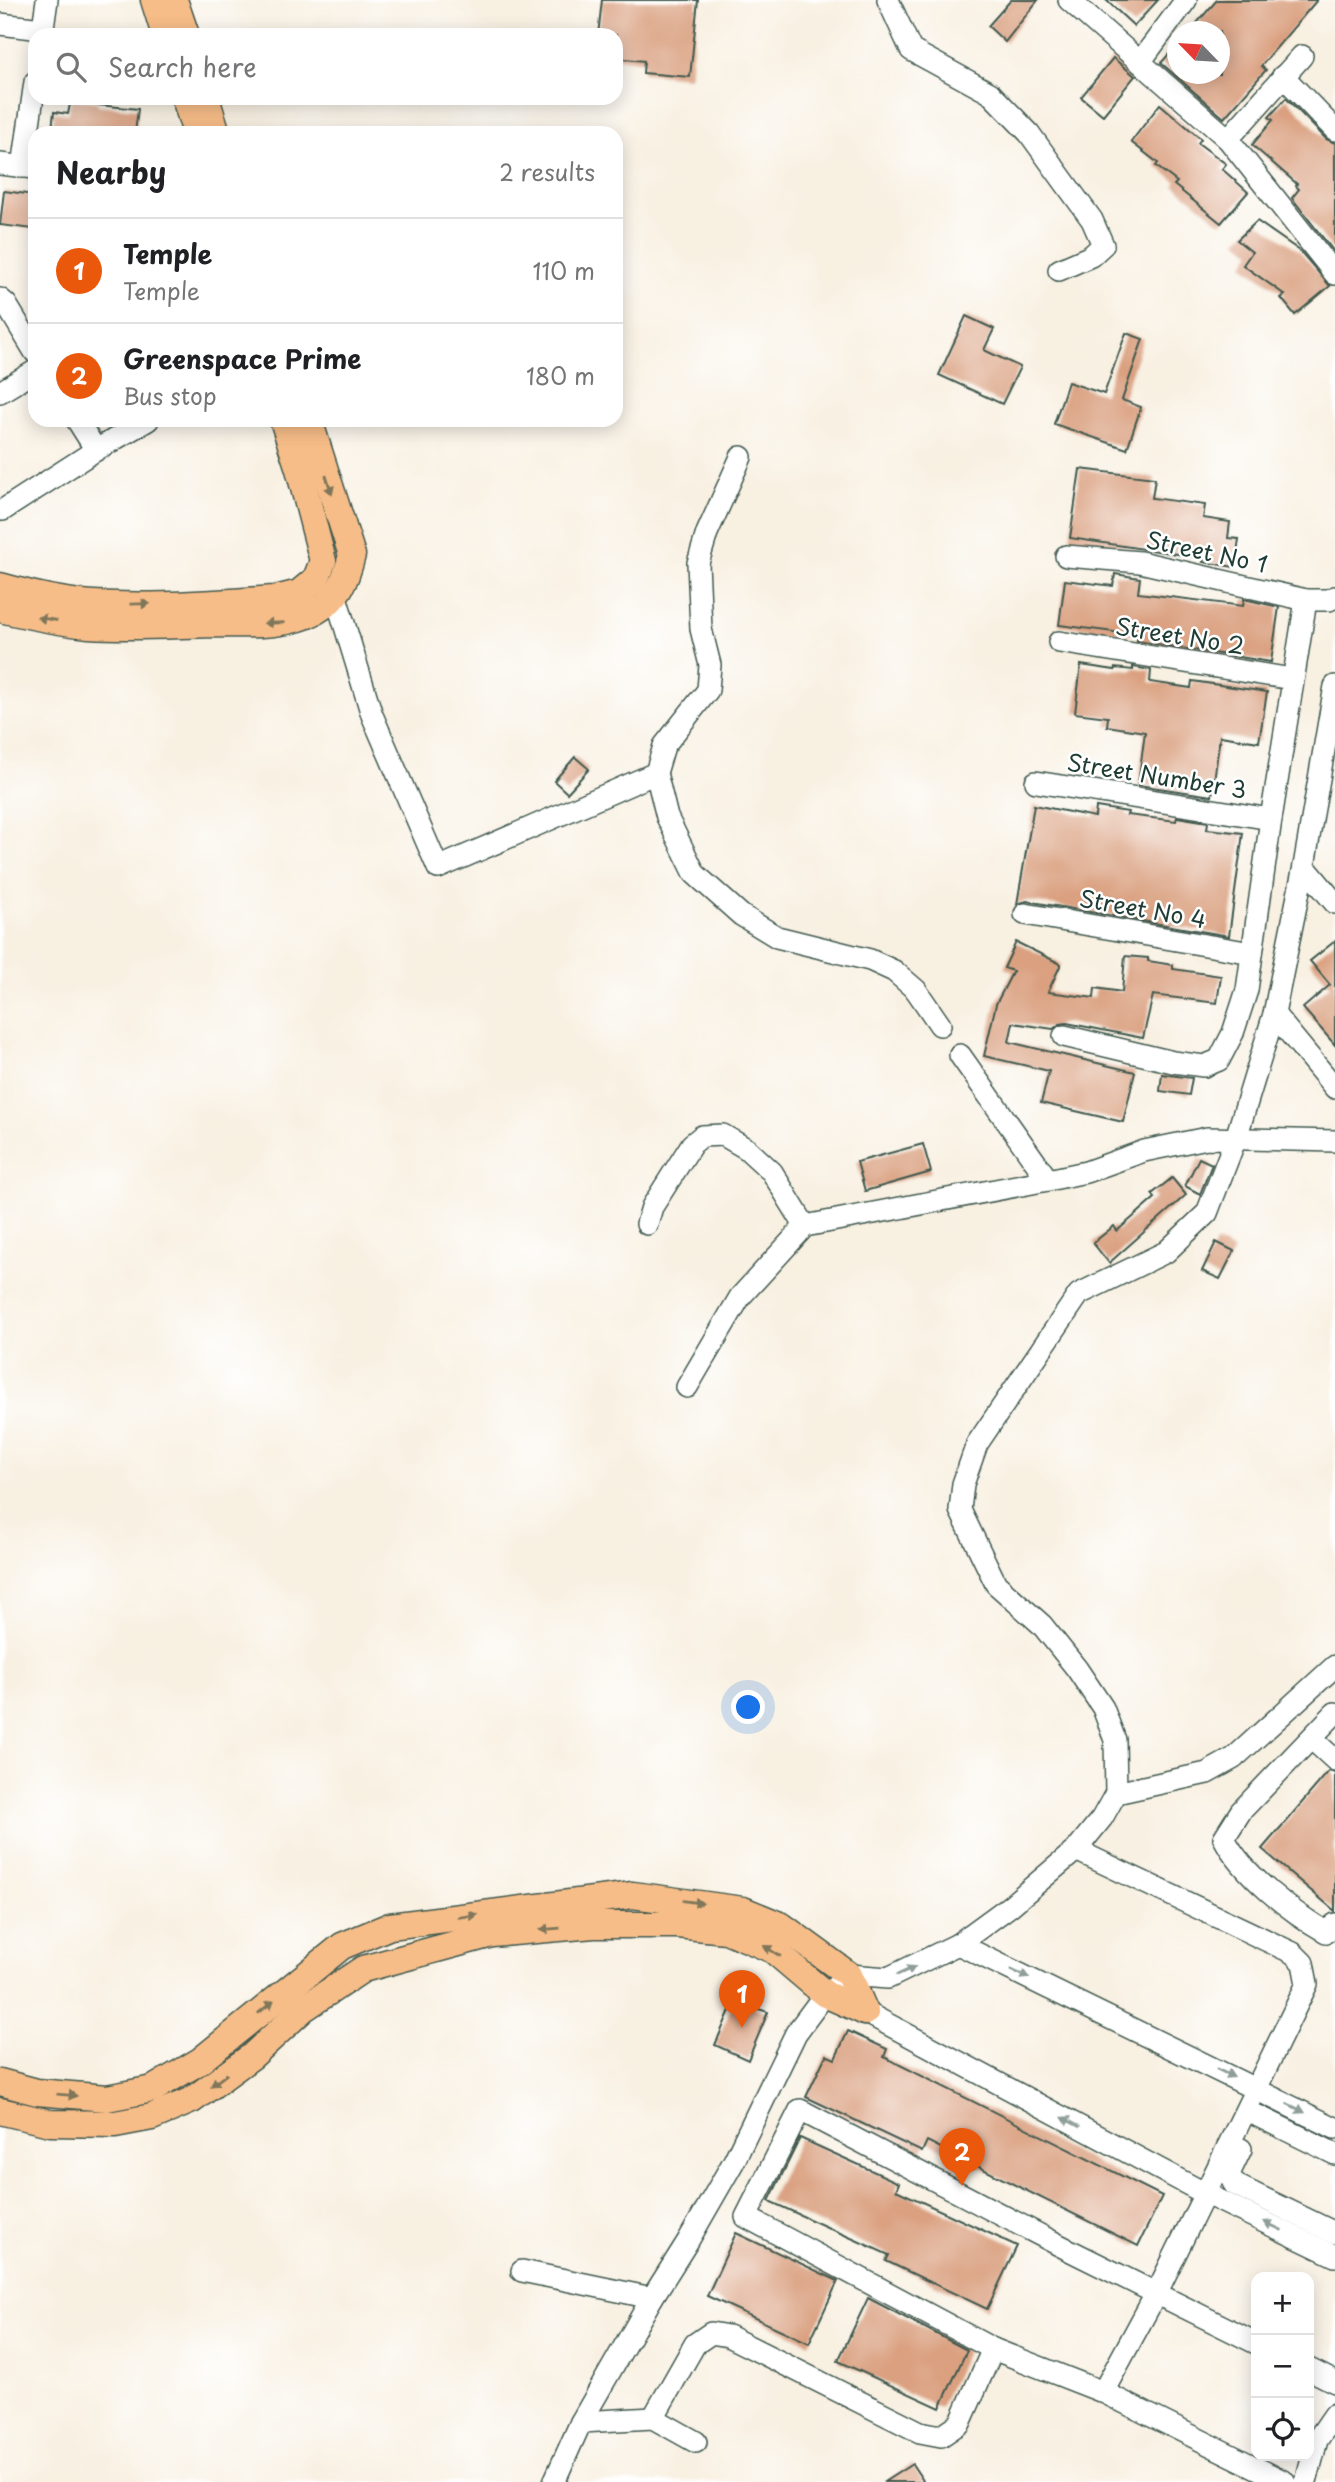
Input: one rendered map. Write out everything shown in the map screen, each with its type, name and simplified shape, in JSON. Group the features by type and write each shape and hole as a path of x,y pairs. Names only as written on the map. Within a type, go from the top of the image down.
{"main road":[{"path":"154,0 163,28"},
{"path":"174,0 184,28"},
{"path":"187,105 194,126"},
{"path":"208,105 215,126"},
{"path":"0,586 80,603 275,599 299,593 316,579 323,561 285,427"},
{"path":"0,610 90,625 285,622 316,612 336,597 347,577 352,555 311,427"},
{"path":"0,2082 37,2092 107,2098 153,2089 200,2061 342,1946 390,1926 632,1895 743,1910 782,1926 849,1975 865,2012"},
{"path":"0,2111 50,2123 115,2124 152,2117 192,2100 252,2056 303,2009 363,1969 492,1934 594,1925 677,1926 726,1930 774,1950 825,1994 865,2012"}],"street":[{"path":"43,28 47,0"},
{"path":"888,0 911,50 939,68 990,93 1030,133 1092,220 1103,245 1091,256 1059,270"},
{"path":"1069,0 1228,139 1335,274"},
{"path":"1140,62 1186,0"},
{"path":"0,24 28,29"},
{"path":"1228,139 1301,56"},
{"path":"1283,76 1335,130"},
{"path":"32,126 33,105"},
{"path":"0,164 28,167"},
{"path":"0,299 6,304 28,340"},
{"path":"0,392 28,375"},
{"path":"81,427 96,450"},
{"path":"3,510 136,427"},
{"path":"741,457 707,533 698,563 701,629 710,665 708,690 664,746 656,773 667,817 695,874 741,915 777,937 870,960 894,971 916,990 940,1026"},
{"name":"Street No 1","path":"1066,556 1140,562 1306,600 1329,600 1335,597"},
{"path":"336,597 372,715 438,868 656,773"},
{"path":"1064,1036 1173,1062 1204,1066 1219,1060 1233,1033 1247,990 1306,600"},
{"name":"Street No 2","path":"1059,642 1292,679"},
{"path":"554,2482 581,2423 734,2161 796,2033 825,1994 849,1975 888,1978 958,1944 1010,1906 1076,1850 1102,1818 1116,1793 1115,1740 1103,1708 1042,1626 996,1584 960,1510 963,1484 977,1444 1079,1294 1166,1252 1207,1213 1236,1138 1274,1014 1334,699"},
{"name":"Street Number 3","path":"1036,782 1271,819"},
{"path":"1304,866 1335,903"},
{"name":"Street No 4","path":"1025,914 1252,953"},
{"path":"1274,1014 1335,1088"},
{"path":"960,1055 1048,1180"},
{"path":"647,1224 652,1207 692,1144 702,1136 723,1135 747,1149 772,1172 805,1226"},
{"path":"687,1387 740,1297 805,1226 1086,1172 1144,1151 1207,1138 1335,1141"},
{"path":"1116,1793 1207,1773 1234,1758 1335,1666"},
{"path":"1335,1713 1241,1811 1224,1838 1231,1852 1298,1915 1326,1932 1335,1924"},
{"path":"1312,1739 1335,1760"},
{"path":"1076,1850 1293,1953 1303,1963 1307,1983 1262,2091 1204,2193 1156,2294 1102,2392"},
{"path":"958,1944 1335,2128"},
{"path":"865,2012 1204,2193 1335,2256"},
{"path":"1262,2091 1258,2116 1229,2174 1234,2184 1335,2233"},
{"path":"1251,2341 800,2110 746,2217 993,2349 1102,2392 1285,2482"},
{"path":"1258,2116 1335,2154"},
{"path":"522,2271 652,2298"},
{"path":"653,2418 695,2344 711,2333 728,2336 920,2432 941,2436 960,2423 993,2349"},
{"path":"1314,2372 1335,2382"},
{"path":"1306,2482 1317,2440 1335,2414"},
{"path":"581,2423 653,2418 696,2442"}],"building":[{"path":"602,0 698,0 690,77 643,73 644,61 623,59 623,28 599,28"},
{"path":"1011,0 1038,0 1005,42 988,26"},
{"path":"1106,0 1158,0 1134,26"},
{"path":"1217,0 1317,0 1261,66 1266,70 1224,118 1185,84 1230,84 1230,21 1199,21"},
{"path":"1167,56 1167,68 1161,63"},
{"path":"1113,58 1135,76 1103,115 1081,97"},
{"path":"1286,98 1326,139 1335,143 1335,253 1292,198 1299,189 1297,184 1252,145 1273,120 1269,117"},
{"path":"1160,104 1201,139 1198,143 1226,164 1222,169 1248,192 1221,223 1174,185 1177,182 1156,166 1158,163 1131,142"},
{"path":"70,105 138,109 136,126 52,126 54,112 68,114"},
{"path":"4,191 28,194 28,228 0,225"},
{"path":"1257,221 1300,251 1330,286 1295,315 1281,298 1285,295 1243,265 1252,252 1237,240"},
{"path":"966,316 994,329 984,350 1020,367 1002,404 939,375"},
{"path":"1126,333 1143,339 1122,400 1141,407 1127,449 1054,424 1068,382 1104,394"},
{"path":"1080,469 1155,478 1152,498 1205,505 1203,518 1230,522 1228,538 1239,539 1235,567 1203,562 1204,558 1070,538"},
{"path":"1115,574 1140,578 1138,593 1243,606 1244,599 1279,607 1271,662 1137,641 1138,635 1059,625 1065,580 1113,586"},
{"path":"1081,665 1115,670 1133,670 1133,667 1151,670 1150,682 1191,688 1192,681 1267,692 1259,742 1220,736 1212,796 1138,785 1145,732 1107,726 1108,717 1075,713"},
{"path":"575,757 589,769 567,793 554,781"},
{"path":"1034,805 1095,817 1096,807 1128,812 1127,815 1176,821 1177,817 1208,822 1207,829 1243,833 1229,936 1027,901 1017,904"},
{"path":"1335,941 1335,1045 1303,1008 1330,985 1310,961"},
{"path":"1016,942 1061,964 1048,992 1094,998 1095,988 1122,992 1125,956 1148,958 1148,961 1173,965 1173,969 1221,976 1217,1003 1153,995 1143,1038 1067,1023 1053,1029 1013,1023 1009,1042 1135,1072 1123,1122 1041,1103 1049,1071 984,1056 996,1004 1013,971 1004,968"},
{"path":"1162,1074 1192,1078 1189,1095 1160,1091"},
{"path":"923,1144 931,1172 865,1191 857,1162"},
{"path":"1199,1158 1212,1164 1200,1194 1185,1186"},
{"path":"1172,1178 1186,1195 1109,1263 1093,1243 1114,1226 1117,1231 1155,1198 1152,1194"},
{"path":"1216,1242 1234,1251 1220,1279 1202,1271"},
{"path":"1329,1771 1335,1773 1335,1911 1262,1849"},
{"path":"734,2001 768,2012 748,2060 715,2045"},
{"path":"848,2031 887,2049 884,2057 1162,2196 1138,2246 927,2141 922,2152 806,2097 826,2055 835,2059"},
{"path":"800,2138 899,2183 896,2190 1017,2246 987,2309 886,2261 889,2255 769,2201"},
{"path":"736,2233 838,2281 809,2343 707,2296"},
{"path":"868,2298 967,2350 940,2408 838,2361"},
{"path":"912,2464 924,2482 884,2482"}],"place":[{"name":"Temple","path":"742,2028"},
{"name":"Greenspace Prime","path":"962,2186"}]}
